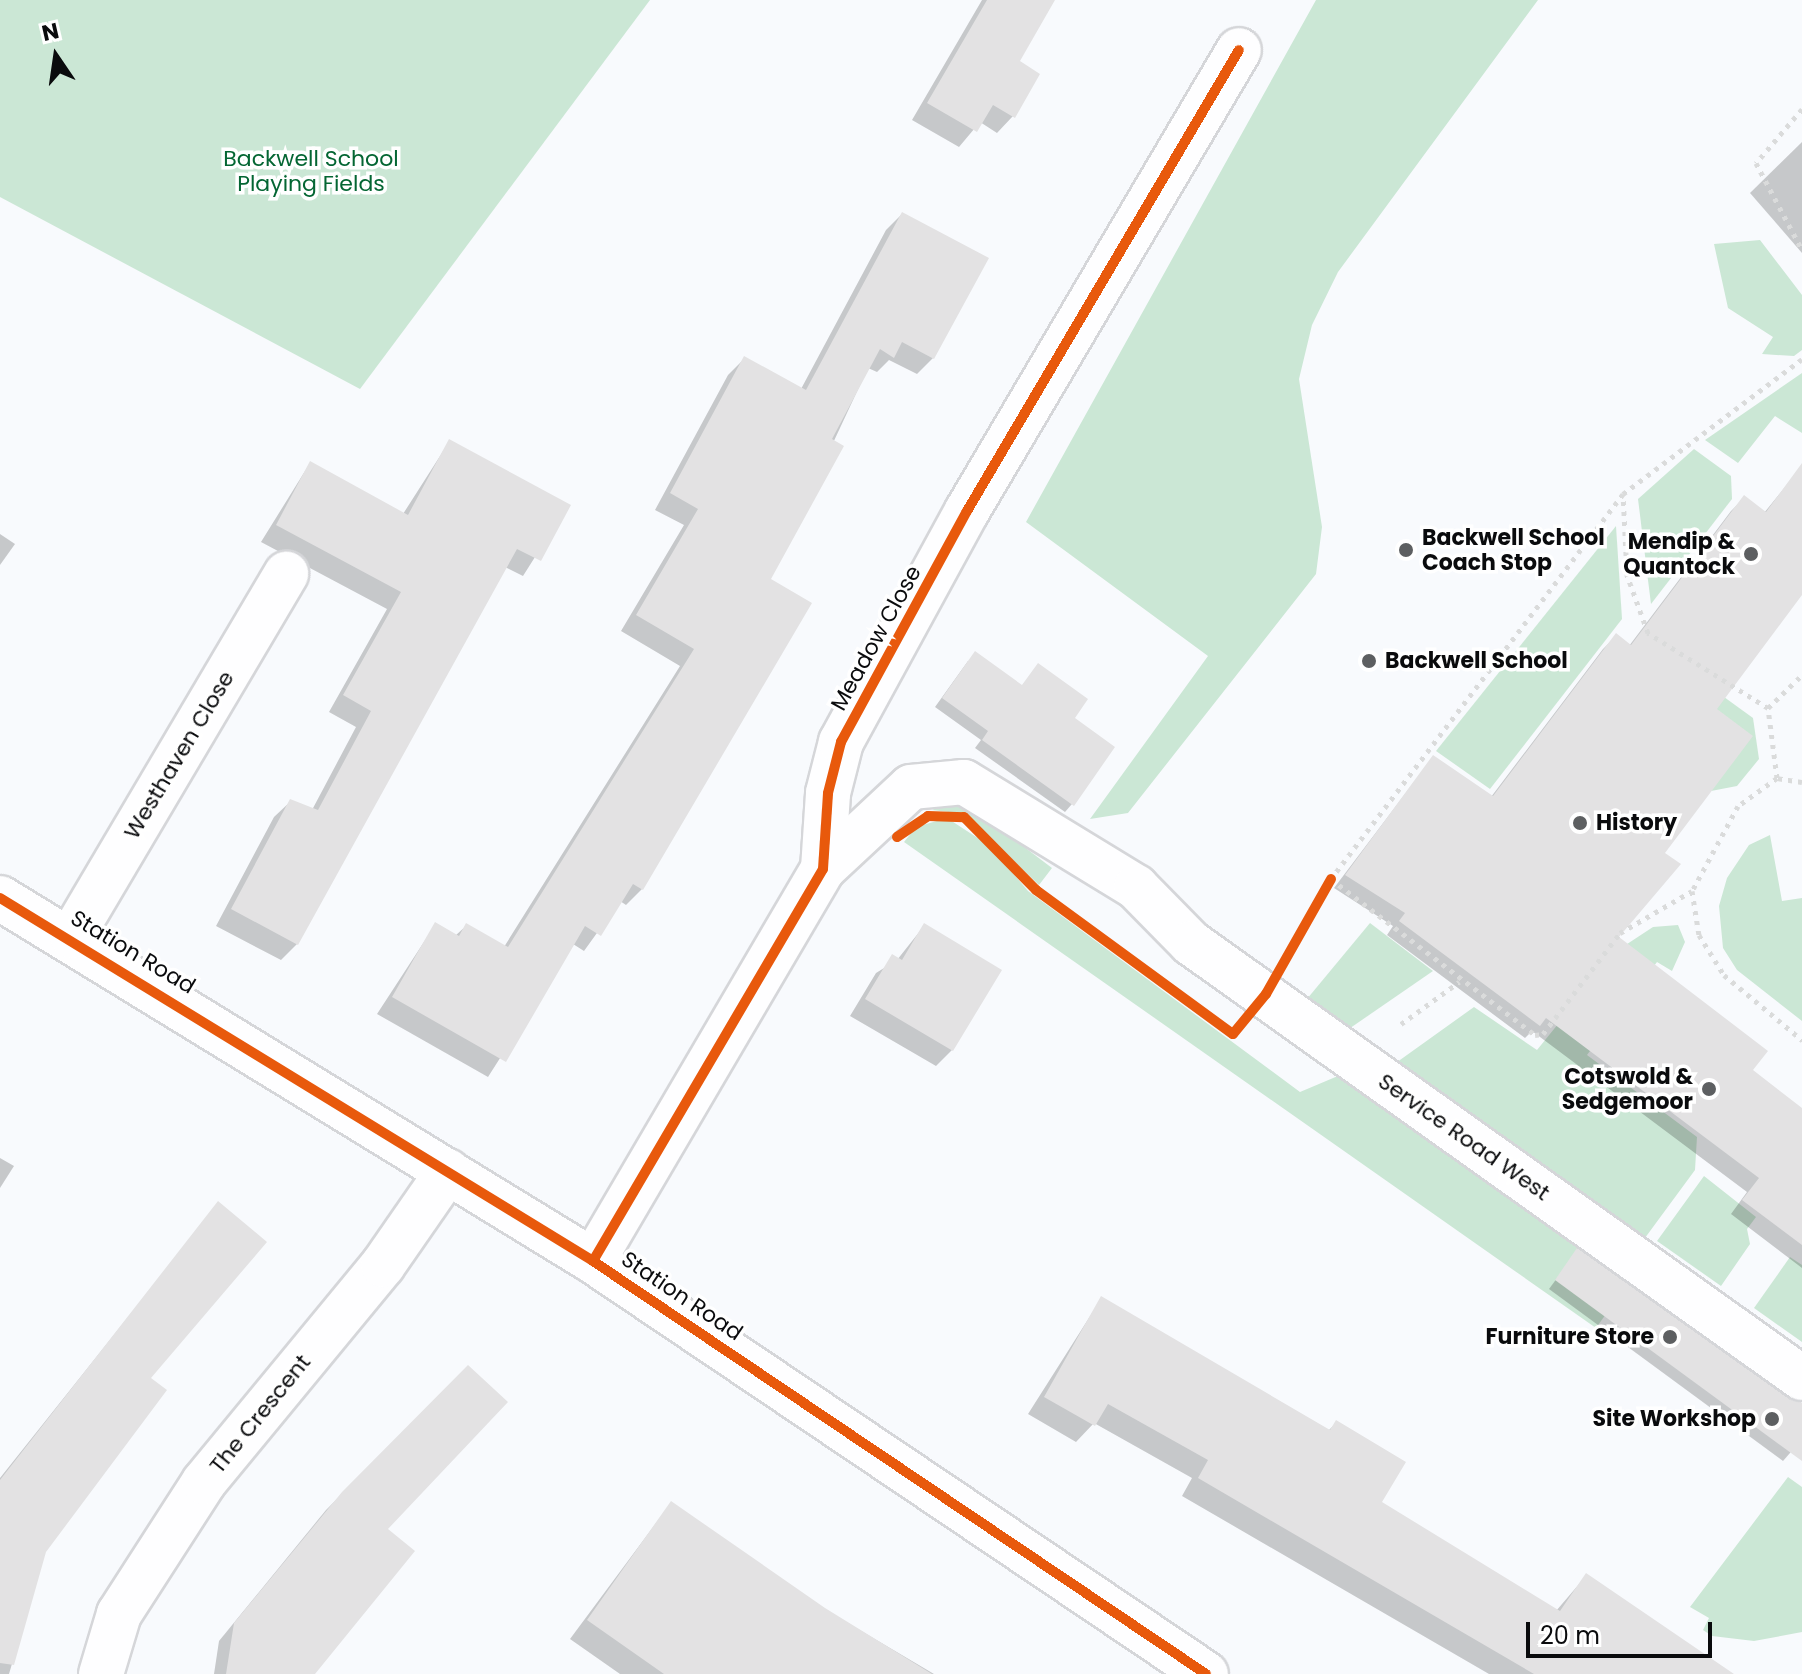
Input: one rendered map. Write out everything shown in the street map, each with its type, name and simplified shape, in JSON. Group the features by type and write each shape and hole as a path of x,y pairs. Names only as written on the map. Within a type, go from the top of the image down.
{"street":[{"name":"Meadow Close","path":"593,1261 823,869 828,793 841,742 967,511 1239,50"},
{"name":"Westhaven Close","path":"72,936 286,574"},
{"name":"Service Road West","path":"823,869 888,802 936,780 964,782 1136,887 1191,943 1802,1378"},
{"name":"Station Road","path":"0,898 72,936 593,1261 1206,1674"},
{"name":"The Crescent","path":"101,1674 119,1614 204,1482 383,1265 448,1171"}],"path":[{"path":"1802,109 1756,163 1802,250"},
{"path":"1324,892 1623,494 1802,359"},
{"path":"1623,494 1627,575 1648,633 1768,708"},
{"path":"1768,708 1802,675"},
{"path":"1768,708 1777,778"},
{"path":"1331,879 1459,982 1525,1030 1543,1034 1620,933 1692,891 1738,806 1777,778 1802,782"},
{"path":"1692,891 1699,935 1724,975 1802,1040"},
{"path":"1353,1059 1459,982"}],"green space":[{"name":"Backwell School Playing Fields","path":"0,0 650,0 360,389 0,197"},
{"path":"1316,0 1538,0 1338,272 1312,325 1299,379 1322,527 1316,574 1128,813 1090,819 1208,656 1026,522"},
{"path":"1760,240 1802,295 1802,350 1794,356 1762,354 1773,337 1728,308 1714,244"},
{"path":"1802,373 1802,433 1775,416 1738,463 1705,440"},
{"path":"1694,449 1731,476 1732,499 1651,604 1638,499"},
{"path":"1616,526 1622,619 1490,789 1436,751"},
{"path":"1713,689 1753,718 1759,759 1737,786 1711,791 1704,700"},
{"path":"951,801 977,811 1052,868 1039,885 965,814 932,810"},
{"path":"947,818 990,846 1028,891 1300,1092 1345,1073 1631,1279 1596,1328 904,842 916,827"},
{"path":"1770,835 1782,901 1802,898 1802,1021 1737,970 1723,948 1719,906 1727,878 1749,845"},
{"path":"1370,923 1433,971 1343,1033 1302,1005"},
{"path":"1678,925 1685,942 1672,971 1657,962 1587,1055 1697,1137 1695,1170 1642,1242 1393,1065 1474,1007 1537,1050 1618,950 1653,927"},
{"path":"1704,1176 1756,1217 1747,1229 1750,1244 1721,1286 1657,1241"},
{"path":"1790,1257 1802,1265 1802,1342 1754,1308"},
{"path":"1788,1477 1802,1487 1802,1632 1754,1641 1712,1636 1703,1630 1709,1618 1690,1607"}],"building":[{"path":"987,0 1055,0 1020,61 1040,74 1015,118 993,105 977,132 927,103"},
{"path":"902,212 989,258 934,359 902,342 894,358 880,349 832,439 844,446 771,579 812,603 643,890 633,884 601,936 585,926 506,1062 392,997 435,922 459,936 466,923 508,947 694,649 636,615 698,509 670,493 744,356 806,390"},
{"path":"449,439 571,505 541,561 517,549 298,945 231,909 290,799 318,810 371,711 343,695 401,592 276,525 310,461 408,515"},
{"path":"1802,463 1802,595 1717,709 1753,736 1665,853 1681,864 1619,937 1768,1051 1753,1070 1802,1108 1802,1245 1742,1200 1759,1178 1546,1018 1540,1026 1399,921 1405,913 1345,875 1433,755 1493,796 1616,633 1631,645 1744,495 1766,512"},
{"path":"975,651 1022,685 1038,663 1088,699 1075,718 1115,747 1074,806 982,740 988,731 942,698"},
{"path":"924,923 1002,970 953,1051 865,999 892,954 902,960"},
{"path":"218,1201 267,1242 151,1378 167,1390 46,1552 14,1665 0,1663 0,1480"},
{"path":"1577,1248 1802,1403 1802,1461 1555,1280"},
{"path":"1101,1296 1330,1430 1336,1420 1406,1462 1382,1502 1560,1611 1586,1573 1734,1674 1534,1674 1198,1478 1208,1460 1108,1404 1095,1426 1044,1397"},
{"path":"468,1365 508,1402 388,1529 415,1551 315,1674 226,1674 234,1623 342,1492"},
{"path":"671,1501 825,1608 932,1674 664,1674 587,1620"}],"cycle path":[{"path":"593,1261 823,869 828,793 841,742 967,511 1239,50"},
{"path":"897,837 928,816 964,817 1036,890 1233,1034 1266,994 1331,879"},
{"path":"0,898 593,1261 1206,1674"}],"place":[{"name":"Backwell School Coach Stop","path":"1406,550"},
{"name":"Mendip & Quantock","path":"1751,554"},
{"name":"Backwell School","path":"1369,661"},
{"name":"History","path":"1580,823"},
{"name":"Cotswold & Sedgemoor","path":"1709,1089"},
{"name":"Furniture Store","path":"1670,1337"},
{"name":"Site Workshop","path":"1772,1419"}]}
